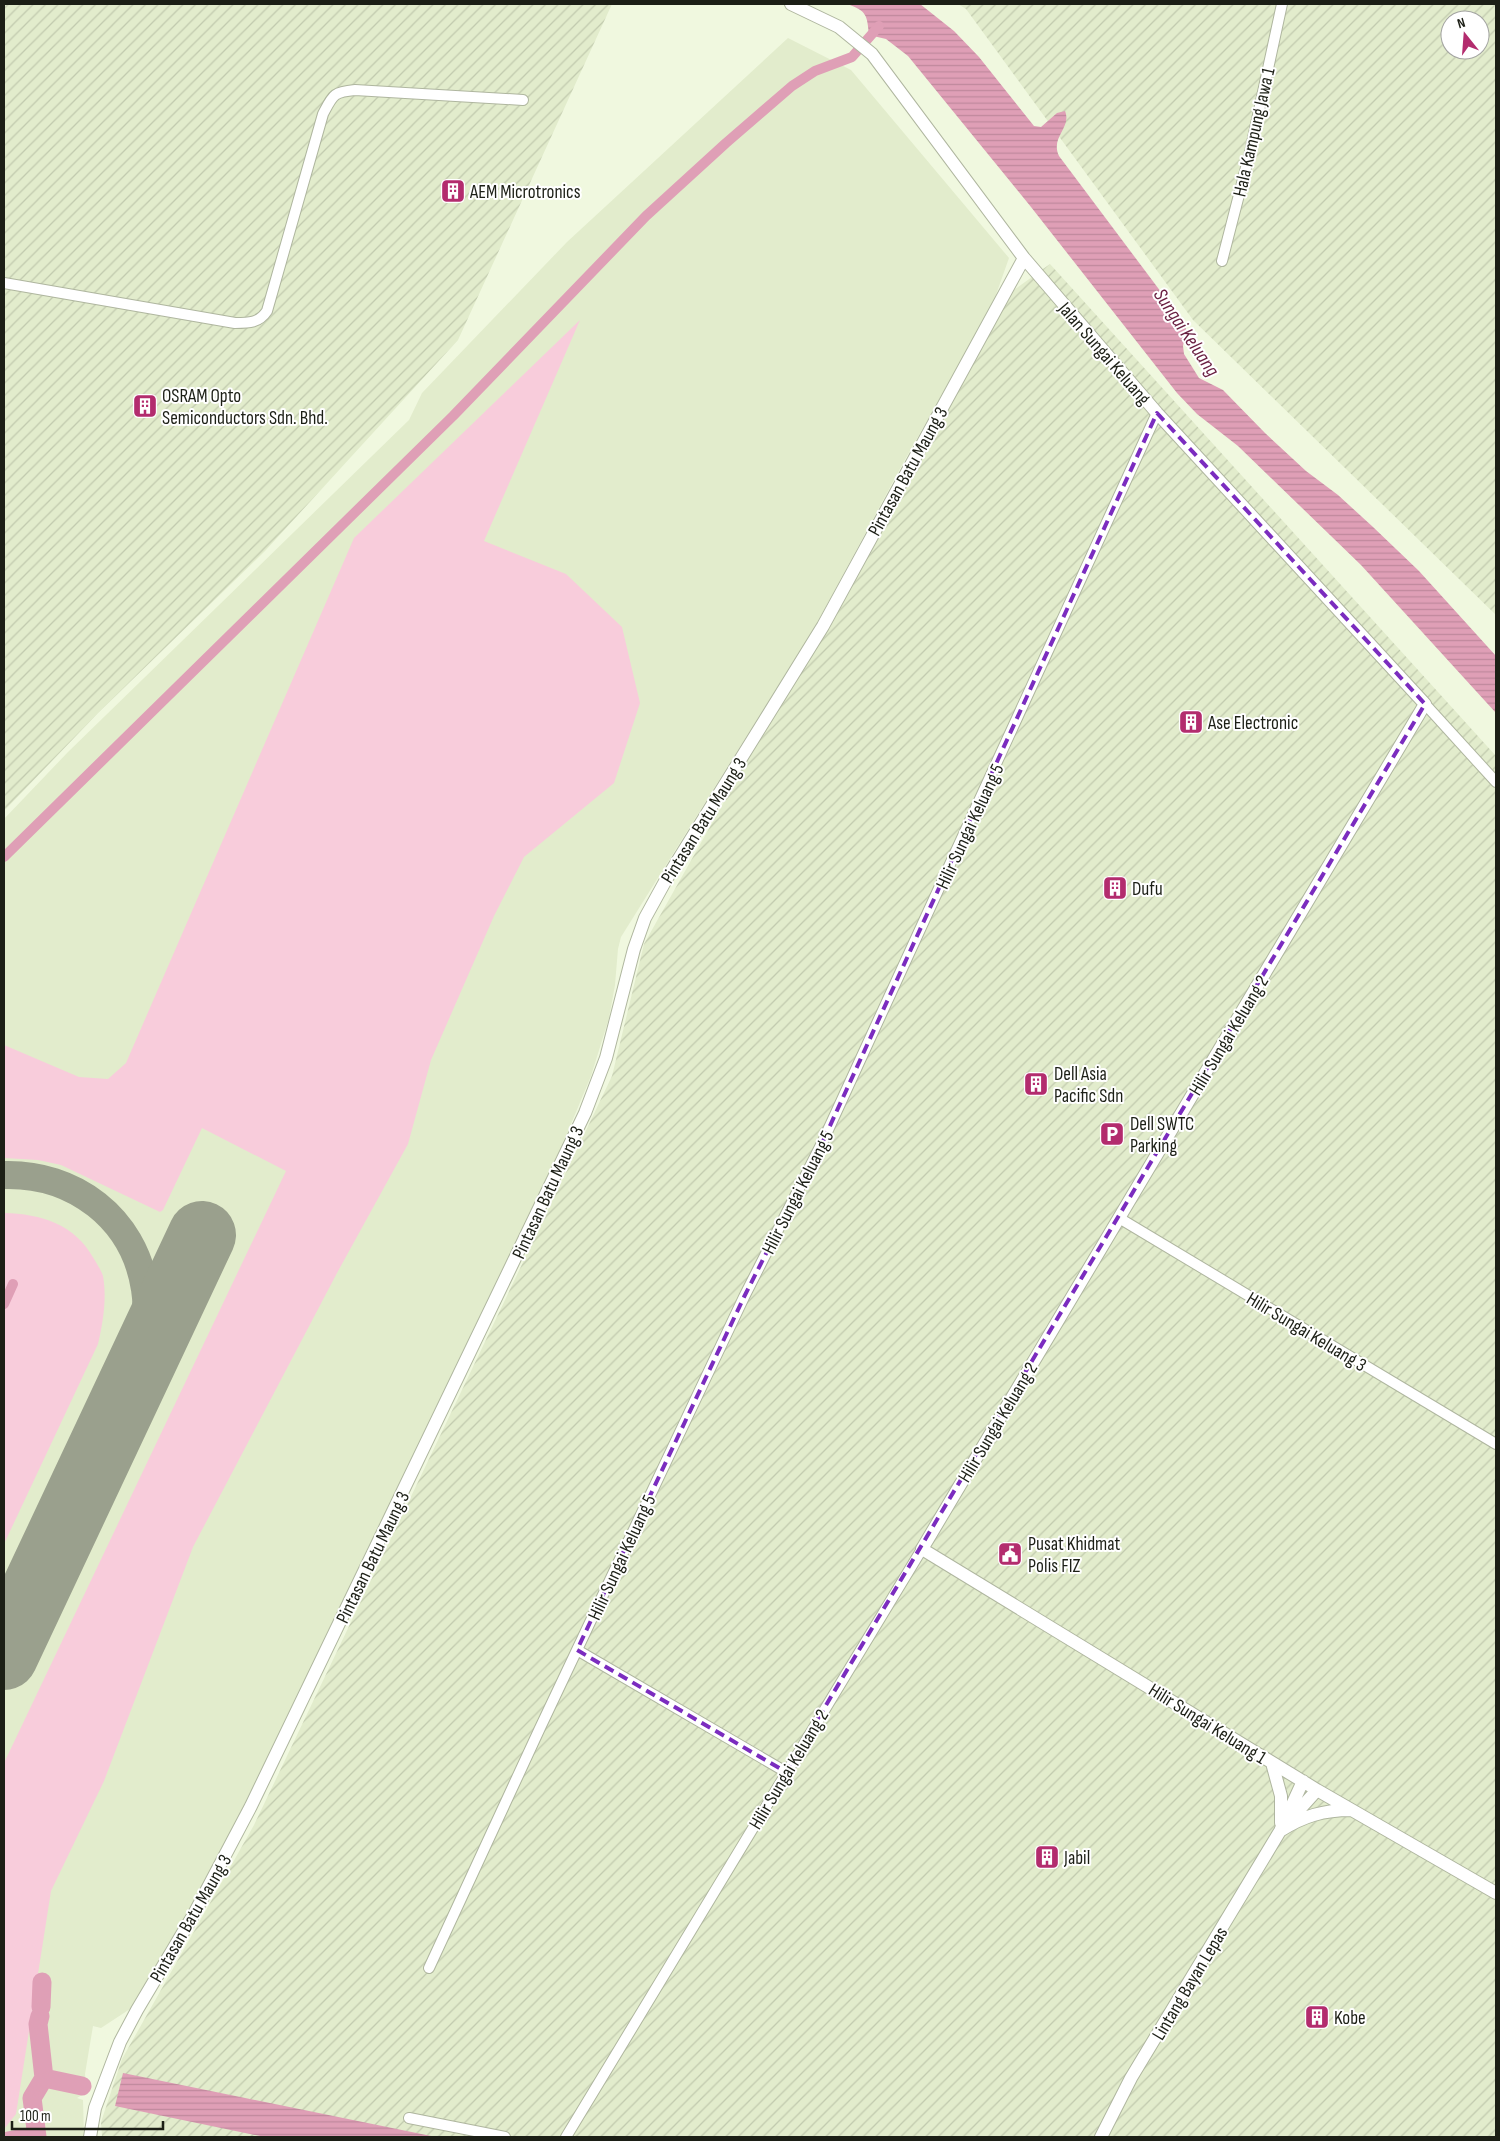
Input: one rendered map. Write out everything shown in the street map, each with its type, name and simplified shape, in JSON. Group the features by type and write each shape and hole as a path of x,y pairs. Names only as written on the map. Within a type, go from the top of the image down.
{"street":[{"name":"Jalan Sungai Keluang","path":"791,4 839,27 872,54 1024,258 1156,413 1425,704"},
{"name":"Hala Kampung Jawa 1","path":"1222,261 1250,152 1282,4"},
{"path":"4,283 236,323 250,323 262,320 267,312 323,114 333,95 341,91 355,90 523,100"},
{"name":"Pintasan Batu Maung 3","path":"90,2137 95,2108 120,2042 194,1914 251,1806 585,1113 606,1058 634,949 645,918 667,878 823,626 1024,258"},
{"name":"Hilir Sungai Keluang 5","path":"429,1968 744,1297 823,1141 1156,413"},
{"path":"1425,704 1496,782"},
{"name":"Hilir Sungai Keluang 2","path":"566,2137 922,1549 1425,704"},
{"name":"Hilir Sungai Keluang 3","path":"1118,1218 1496,1444"},
{"name":"Hilir Sungai Keluang 1","path":"922,1549 1317,1790 1496,1893"},
{"path":"577,1650 786,1772"},
{"path":"1272,1763 1281,1796 1280,1831"},
{"name":"Lintang Bayan Lepas","path":"1101,2137 1123,2093 1280,1831 1303,1781"},
{"name":"Lintang Bayan Lepas","path":"1280,1831 1317,1790"},
{"path":"1280,1831 1296,1821 1314,1814 1333,1810 1352,1810"},
{"path":"409,2118 505,2137"}],"highlighted area":[{"path":"1157,413 1425,704 786,1772 577,1650 744,1297 823,1141"}],"shaded area":[{"path":"4,4 612,4 458,340 265,551 98,713 4,811"},
{"path":"847,4 920,4 954,31 979,57 1034,126 1041,127 1057,113 1065,111 1066,123 1057,143 1059,156 1182,320 1186,329 1183,346 1184,354 1199,378 1223,390 1306,471 1338,495 1373,527 1419,571 1496,656 1496,713 1361,565 1238,446 1197,414 1177,393 1031,207 908,56 886,39 869,35 865,15 859,9"},
{"path":"958,4 1496,4 1496,615 1193,320 966,9"},
{"path":"788,38 851,70 1009,258 992,306 902,465 816,625 621,937 609,1018 591,1076 554,1165 246,1806 188,1911 130,2009 101,2028 93,2026 85,2074 87,2092 77,2098 83,2100 84,2137 4,2137 4,819 68,752 409,420 422,393 567,242"},
{"path":"1050,264 1496,756 1496,2137 102,2137 101,2122 122,2059 254,1825 612,1076 644,944 1011,292"},
{"path":"580,320 484,541 566,574 622,627 640,703 614,783 524,857 494,916 431,1060 408,1144 337,1273 193,1547 104,1781 51,1891 16,2114 4,2129 4,1763 286,1171 202,1128 163,1210 160,1212 61,1165 38,1160 4,1158 4,1045 79,1077 108,1079 126,1063 354,538"},
{"path":"4,1213 44,1219 67,1229 86,1247 94,1259 103,1276 105,1293 103,1319 98,1344 4,1544"},
{"path":"123,2073 436,2137 265,2137 115,2106"}],"waterway":[{"path":"4,857 453,416 646,216 792,86 815,71 852,57 879,26"},
{"path":"4,1304 13,1284"},
{"path":"41,2007 42,1982"},
{"path":"37,2137 32,2098 44,2078 38,2024 40,2016"},
{"path":"44,2078 82,2086"},
{"path":"6,2137 36,2131"}],"taxiway":[{"path":"4,1175 30,1176 54,1182 76,1191 97,1205 114,1221 128,1241 139,1264 146,1300 144,1335 134,1380"}],"runway":[{"path":"4,1656 202,1235"}],"place":[{"name":"AEM Microtronics","path":"453,191"},
{"name":"OSRAM Opto Semiconductors Sdn. Bhd.","path":"145,406"},
{"name":"Ase Electronic","path":"1191,722"},
{"name":"Dufu","path":"1115,888"},
{"name":"Dell Asia Pacific Sdn","path":"1036,1084"},
{"name":"Dell SWTC Parking","path":"1112,1134"},
{"name":"Pusat Khidmat Polis FIZ","path":"1010,1554"},
{"name":"Jabil","path":"1047,1857"},
{"name":"Kobe","path":"1317,2017"}],"water label":[{"name":"Sungai Keluang","path":"1187,332"}]}
